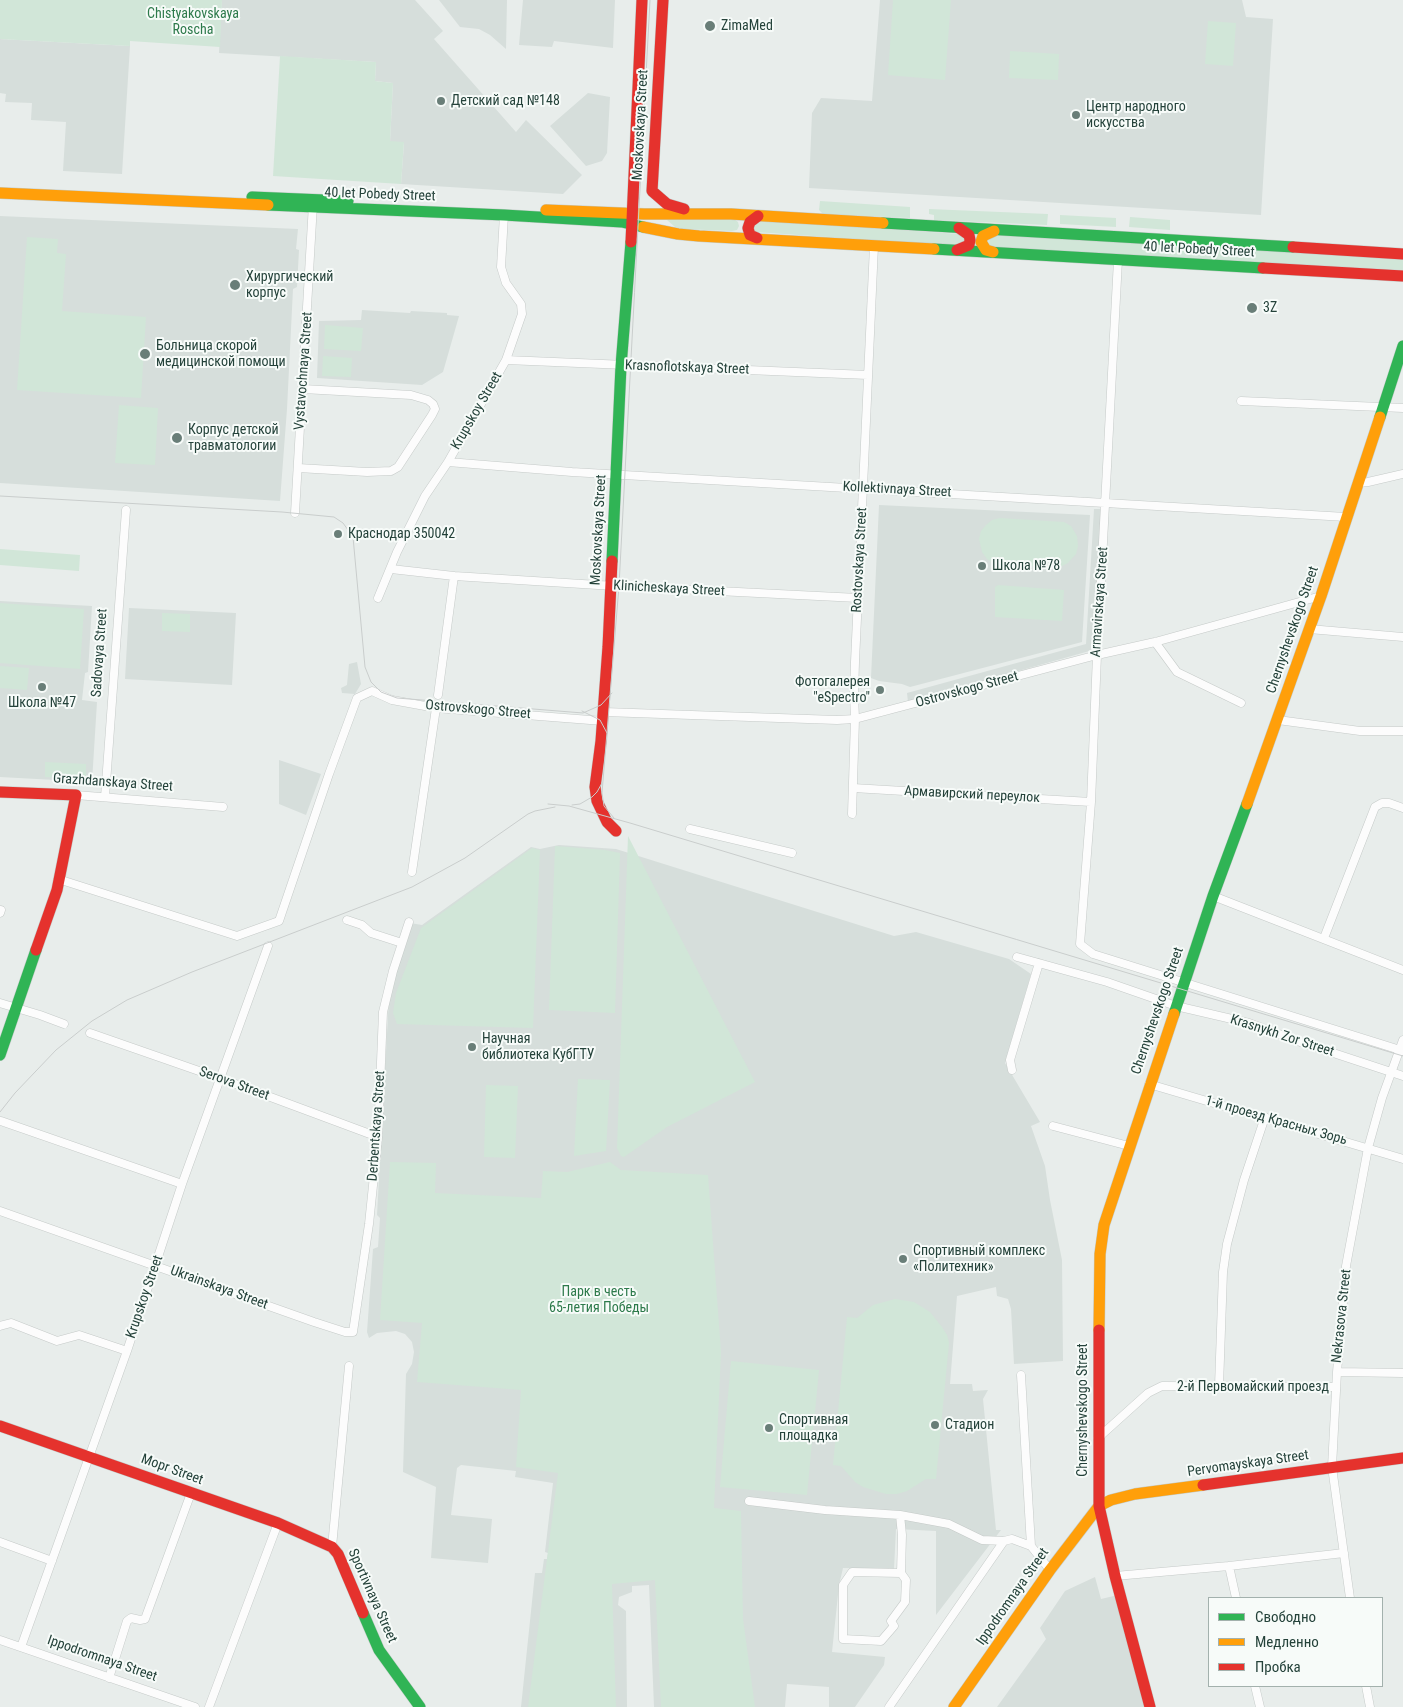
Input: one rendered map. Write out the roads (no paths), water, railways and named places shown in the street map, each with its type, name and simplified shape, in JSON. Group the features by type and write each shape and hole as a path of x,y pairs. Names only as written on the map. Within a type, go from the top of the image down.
{"main road":[{"name":"Moskovskaya Street","path":"616,831 607,822 597,801 596,780 603,716 621,366 633,218 642,0"},
{"name":"Moskovskaya Street","path":"663,0 652,191 662,200 675,207 707,213"},
{"name":"40 let Pobedy Street","path":"0,186 504,215 633,218 707,213 1403,254"},
{"path":"597,212 623,206 633,192"},
{"name":"40 let Pobedy Street","path":"0,193 597,212 633,218 678,234 1403,276"},
{"path":"757,238 750,235 748,228 750,222 758,216"},
{"path":"957,250 969,245 970,240 969,235 958,228"},
{"path":"993,252 986,250 982,242 983,236 994,230"},
{"name":"Chernyshevskogo Street","path":"1150,1707 1098,1506 1100,1254 1104,1225 1149,1084 1213,896 1278,720 1321,596 1403,346"},
{"name":"Grazhdanskaya Street","path":"0,792 76,796"},
{"path":"0,1055 52,903 76,796"},
{"name":"Mopr Street","path":"0,1426 278,1523 332,1547"},
{"name":"Pervomayskaya Street","path":"1098,1506 1111,1500 1134,1494 1403,1458"},
{"name":"Ippodromnaya Street","path":"954,1707 1050,1570 1098,1506"},
{"name":"Sportivnaya Street","path":"332,1547 338,1554 379,1650 420,1707"}],"street":[{"name":"Vystavochnaya Street","path":"295,513 313,203"},
{"name":"Krupskoy Street","path":"378,598 391,569 396,552 426,496 448,462 506,360 522,314 521,304 506,283 500,267 504,215"},
{"name":"Rostovskaya Street","path":"852,814 854,695 874,246"},
{"name":"Armavirskaya Street","path":"1118,260 1106,503 1096,655 1091,802 1080,944 1093,954 1184,983"},
{"name":"Krasnoflotskaya Street","path":"506,360 868,375"},
{"path":"298,468 367,472 391,471 398,467 435,409 428,400 411,395 303,389"},
{"path":"1241,401 1403,408"},
{"name":"Kollektivnaya Street","path":"448,462 616,474 1346,517"},
{"path":"1358,483 1403,474"},
{"name":"Sadovaya Street","path":"105,797 126,510"},
{"name":"Klinicheskaya Street","path":"391,569 454,576 611,586 858,598"},
{"path":"438,695 454,576"},
{"name":"Ostrovskogo Street","path":"58,879 237,936 279,921 357,698 372,691 392,700 436,708 603,716 855,719 1096,655 1155,642 1321,596"},
{"path":"1309,629 1403,637"},
{"path":"1155,642 1177,672 1241,703"},
{"path":"412,872 436,708"},
{"path":"1278,720 1360,731 1403,731"},
{"name":"Армавирский переулок","path":"853,788 1091,802"},
{"name":"Grazhdanskaya Street","path":"76,796 223,807"},
{"path":"1324,938 1375,807 1382,803 1389,803 1403,808"},
{"path":"690,829 792,853"},
{"path":"1213,896 1403,970"},
{"path":"347,920 362,926 371,933 402,943"},
{"name":"Derbentskaya Street","path":"353,1332 369,1224 378,1136 383,1012 393,971 409,922"},
{"name":"Krupskoy Street","path":"20,1647 127,1351 182,1184 222,1078 268,946"},
{"name":"Krasnykh Zor Street","path":"1017,956 1107,982 1176,1006 1250,1022 1303,1043 1403,1076"},
{"path":"1012,1070 1010,1060 1039,963"},
{"path":"1184,983 1401,1050"},
{"path":"0,1003 64,1024"},
{"name":"Serova Street","path":"90,1033 222,1078 378,1136"},
{"name":"Nekrasova Street","path":"1350,1597 1332,1467 1337,1372 1346,1266 1368,1148 1382,1098 1401,1050 1403,1040"},
{"name":"1-й проезд Красных Зорь","path":"1149,1084 1403,1159"},
{"path":"1218,1386 1223,1272 1227,1244 1244,1180 1265,1117"},
{"path":"1,1121 182,1184"},
{"path":"1053,1126 1129,1146"},
{"name":"Ukrainskaya Street","path":"0,1210 314,1322 345,1332 353,1332"},
{"path":"0,1326 11,1323 57,1340 79,1334 127,1351"},
{"path":"332,1547 349,1366"},
{"name":"2-й Первомайский проезд","path":"1337,1372 1403,1374"},
{"path":"1020,1375 1031,1546"},
{"name":"2-й Первомайский проезд","path":"1098,1438 1148,1394 1162,1386 1336,1387"},
{"path":"109,1678 127,1621 131,1618 145,1619 191,1493"},
{"path":"749,1501 825,1510 900,1515 949,1524 982,1540 1004,1541 1012,1539 1031,1546 1050,1570"},
{"path":"900,1515 902,1535 901,1572 906,1580 905,1602 891,1621 894,1626 881,1641 843,1639 844,1585 852,1572 901,1572"},
{"path":"209,1707 278,1523"},
{"path":"889,1707 1004,1541"},
{"path":"0,1542 52,1561"},
{"path":"1115,1576 1344,1553"},
{"path":"1229,1566 1236,1597"},
{"name":"Ippodromnaya Street","path":"0,1640 195,1707"},
{"path":"1255,1687 1260,1707"},
{"path":"1366,1687 1370,1707"}],"tram line":[{"path":"614,818 604,806 602,793 619,586 650,0"},
{"path":"0,496 282,512 334,517 343,523 353,537 365,667 371,682 381,692 397,698 583,713 601,705 612,693"},
{"path":"582,711 600,720 607,733"},
{"path":"572,805 580,804 592,797 602,783"},
{"path":"548,804 569,806 630,823 1403,1056"},
{"path":"0,1112 15,1093 56,1050 92,1021 127,1000 192,972 412,887 465,858 528,814 555,807"}],"place":[{"name":"ZimaMed","path":"710,26"},
{"name":"Детский сад №148","path":"441,101"},
{"name":"Центр народного искусства","path":"1076,115"},
{"name":"Хирургический корпус","path":"235,285"},
{"name":"3Z","path":"1252,308"},
{"name":"Больница скорой медицинской помощи","path":"145,354"},
{"name":"Корпус детской травматологии","path":"177,438"},
{"name":"Краснодар 350042","path":"338,534"},
{"name":"Школа №78","path":"982,566"},
{"name":"Школа №47","path":"42,687"},
{"name":"Фотогалерея \"eSpectro\"","path":"880,690"},
{"name":"Научная библиотека КубГТУ","path":"472,1047"},
{"name":"Спортивный комплекс «Политехник»","path":"903,1259"},
{"name":"Стадион","path":"935,1425"},
{"name":"Спортивная площадка","path":"769,1428"}],"park label":[{"name":"Chistyakovskaya Roscha","path":"193,22"},
{"name":"Парк в честь 65-летия Победы","path":"599,1300"}]}
